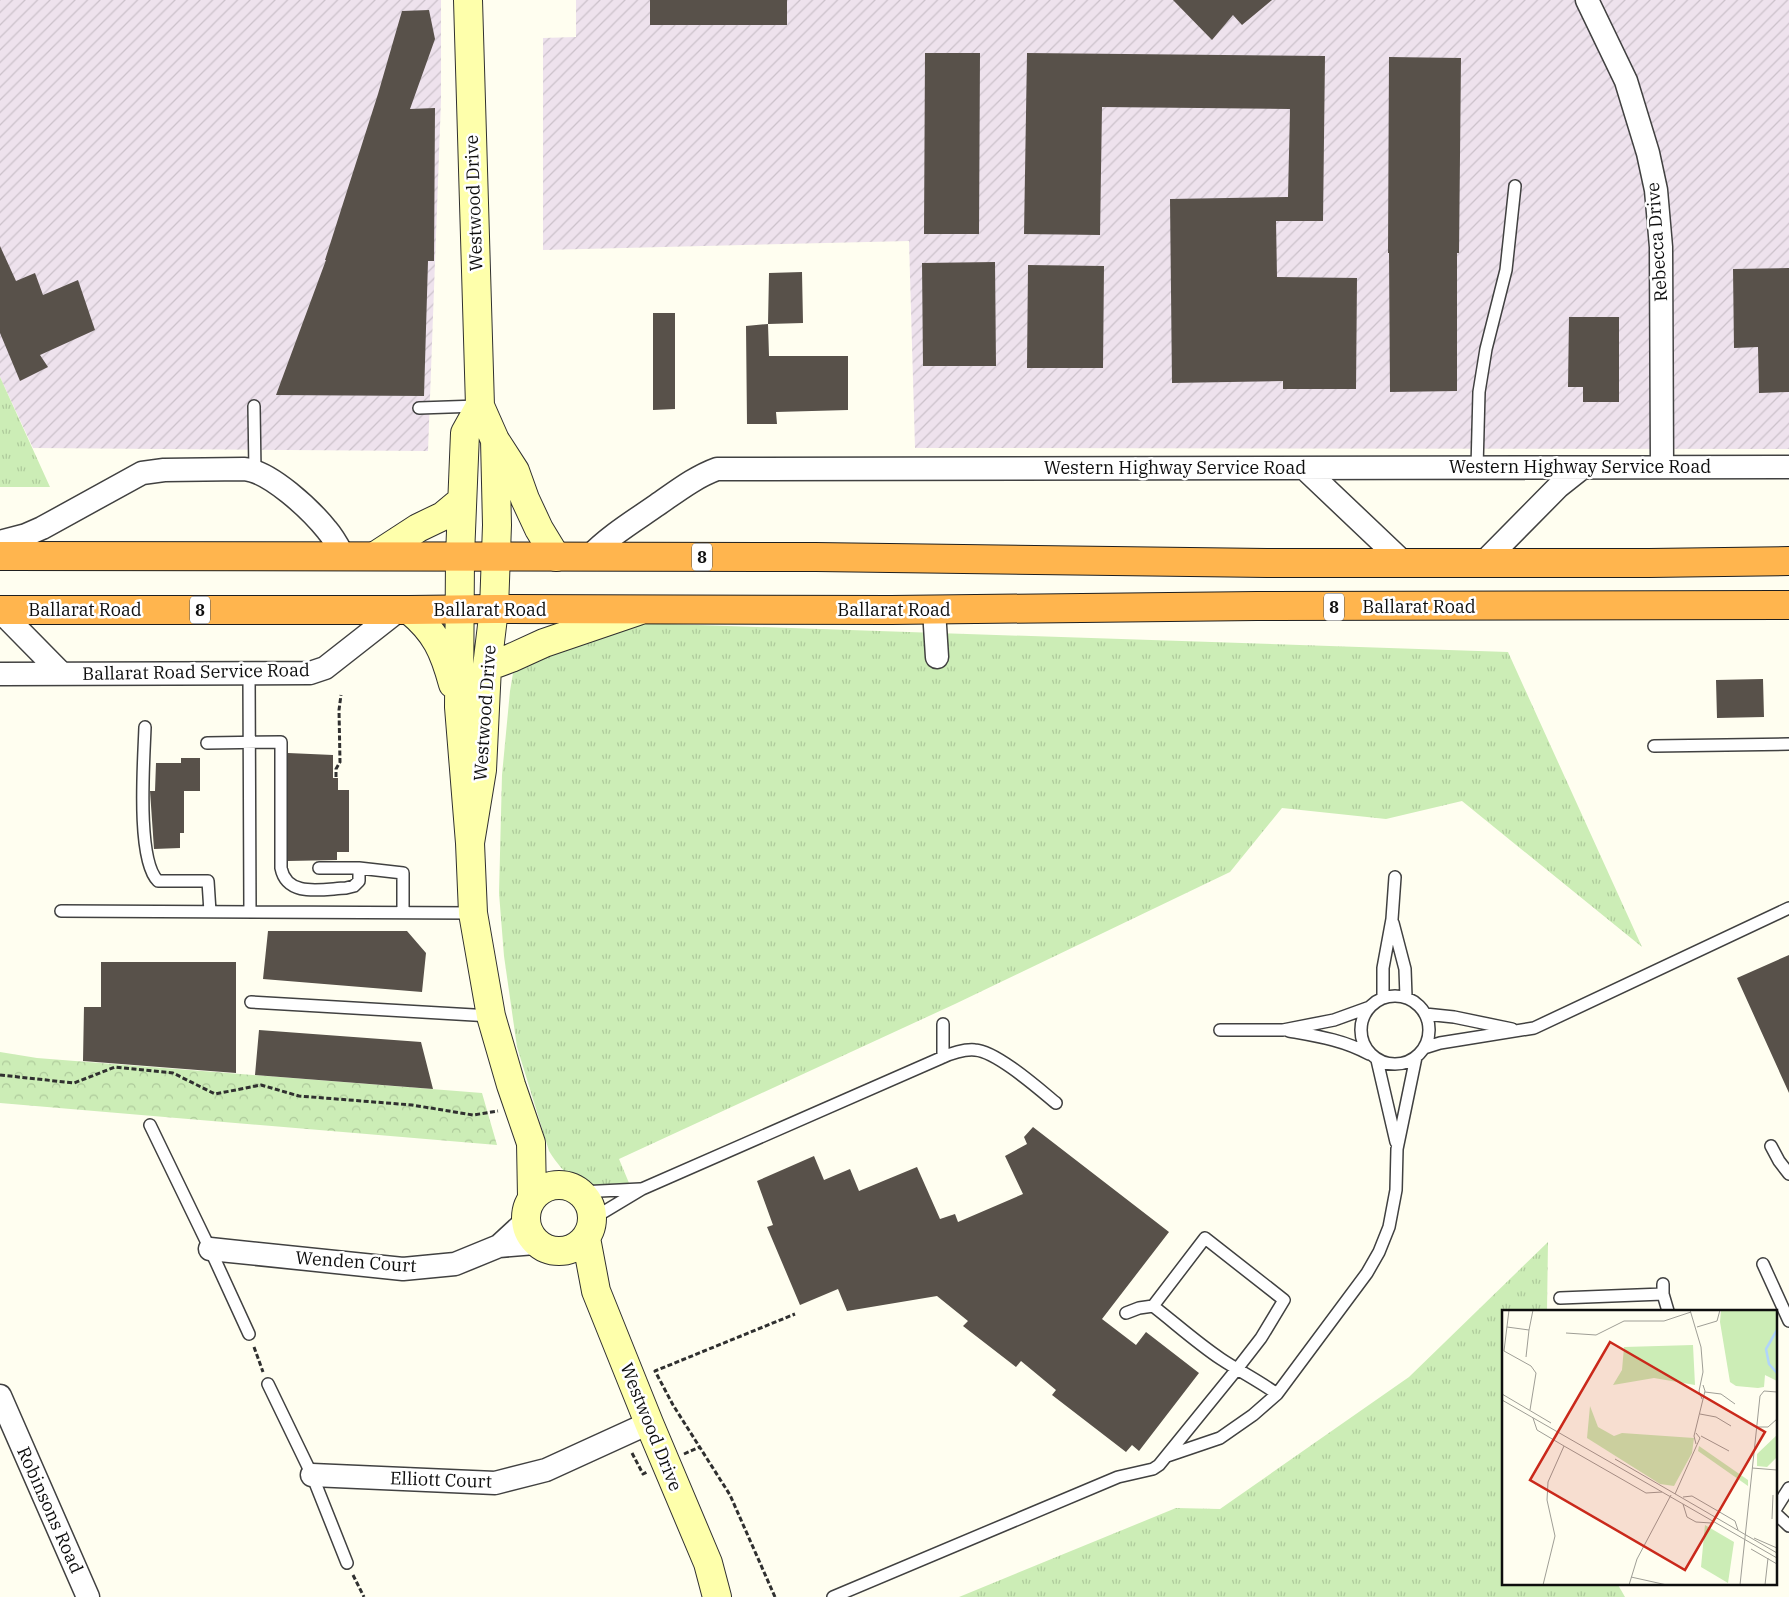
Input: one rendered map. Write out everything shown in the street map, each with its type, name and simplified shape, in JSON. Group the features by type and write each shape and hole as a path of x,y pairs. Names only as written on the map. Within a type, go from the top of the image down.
{"highway":[{"name":"8","path":"0,556 816,557 1267,562 1789,561"},
{"name":"Ballarat Road","path":"0,610 934,610 1257,606 1789,605"}],"street":[{"name":"Westwood Drive","path":"468,0 480,406 495,440 497,525 494,609 487,667 482,770 470,843"},
{"name":"Rebecca Drive","path":"1587,0 1610,44 1632,100 1648,153 1656,190 1661,247 1662,466"},
{"name":"Westwood Drive","path":"480,406 465,433 460,556 459,707 470,843 473,913 491,1016 531,1143 538,1228 596,1291"},
{"path":"495,440 515,471 539,529 556,556"},
{"name":"Western Highway Service Road","path":"589,557 604,542 688,484 705,473 717,469 1789,466"},
{"path":"1304,468 1403,562"},
{"path":"1484,562 1558,487 1582,468"},
{"path":"0,542 26,535 42,528 142,473 156,470 238,469 255,472 272,480 316,518 328,531 344,557"},
{"path":"375,556 418,528 443,516 461,501"},
{"name":"Ballarat Road Service Road","path":"0,610 62,674"},
{"path":"404,610 422,621 432,633 449,671 459,707"},
{"name":"Ballarat Road Service Road","path":"0,674 310,673 326,668 404,610"},
{"path":"487,667 544,643 641,610"},
{"path":"934,610 938,657"},
{"name":"Westwood Drive","path":"531,1143 575,1189"},
{"path":"551,1185 575,1189 588,1201 589,1228 577,1246 538,1228 540,1189 551,1185"},
{"name":"Wenden Court","path":"210,1249 403,1269 455,1264 538,1228"},
{"name":"Westwood Drive","path":"589,1228 596,1291 648,1423 708,1563 717,1597"},
{"name":"Robinsons Road","path":"0,1396 86,1596"},
{"name":"Elliott Court","path":"312,1475 495,1484 546,1470 648,1423"},
{"name":"Westwood Drive","path":"708,1563 737,1597"}],"lane":[{"path":"1477,468 1479,392 1486,349 1506,270 1515,186"},
{"path":"254,406 255,472"},
{"path":"419,408 480,406"},
{"path":"249,674 250,912"},
{"path":"145,727 143,808 147,855 151,871 158,882 208,881 210,912"},
{"path":"207,742 281,742 280,847 283,876 289,884 297,889 346,888 354,886 358,881 360,868"},
{"path":"1654,746 1789,744"},
{"path":"319,868 360,868 403,873 403,912"},
{"path":"1383,998 1383,968 1392,919 1395,877"},
{"path":"1220,1030 1283,1030 1337,1040 1353,1045 1387,1064 1407,1062 1440,1042 1521,1031 1547,1023 1789,908"},
{"path":"61,911 473,913"},
{"path":"1392,919 1405,969 1406,997"},
{"path":"1167,1456 1220,1438 1254,1415 1277,1394 1367,1273 1389,1227 1396,1190 1397,1149 1420,1053 1429,1031 1425,1014 1420,1006 1406,997 1394,996 1383,998 1370,1007 1334,1020 1283,1030"},
{"path":"251,1002 491,1016"},
{"path":"1370,1007 1364,1015 1360,1033 1362,1041 1374,1057 1397,1149"},
{"path":"1425,1014 1454,1017 1521,1031"},
{"path":"943,1024 943,1057"},
{"path":"589,1228 642,1189 943,1057 964,1050 986,1052 995,1057 1056,1103"},
{"path":"150,1125 249,1334"},
{"path":"1771,1146 1789,1174"},
{"path":"575,1189 642,1189"},
{"path":"833,1597 1118,1477 1153,1469 1167,1456 1237,1369 1261,1338 1288,1296 1205,1238 1153,1306 1139,1308 1126,1313"},
{"path":"1763,1264 1789,1321"},
{"path":"1560,1298 1663,1289 1668,1310"},
{"path":"1153,1306 1219,1358 1277,1394"},
{"path":"268,1384 312,1475 347,1563"},
{"path":"1776,1510 1789,1488"},
{"path":"1776,1513 1789,1526"}],"path":[{"path":"336,777 336,769 340,762 339,710 341,695"},
{"path":"0,1074 74,1083 115,1067 173,1073 215,1094 261,1085 300,1096 412,1105 473,1115 519,1107"},
{"path":"775,1597 730,1495 673,1405 655,1370 794,1314"},
{"path":"249,1334 268,1384"},
{"path":"347,1563 364,1597"}],"shaded area":[{"path":"0,0 441,0 441,100 428,451 33,448 0,377"},
{"path":"576,0 1789,0 1789,449 915,448 909,241 543,250 543,38 576,37"}],"green space":[{"path":"0,377 50,487 0,487"},
{"path":"639,623 1508,652 1642,947 1462,801 1386,819 1282,808 1230,872 955,1004 619,1159 629,1183 592,1186 582,1183 573,1179 565,1172 549,1151 517,1047 504,956 499,893 502,775 510,691 513,673 526,659"},
{"path":"0,1052 37,1058 482,1093 497,1145 0,1103"},
{"path":"1548,1242 1547,1310 1502,1310 1502,1584 1618,1584 1625,1597 959,1597 1176,1508 1220,1509 1409,1377"}],"building":[{"path":"650,0 787,0 787,25 650,25"},
{"path":"1173,0 1272,0 1242,25 1233,15 1212,40"},
{"path":"429,10 435,39 410,109 435,108 434,261 428,261 424,396 276,395 326,260 402,11"},
{"path":"925,53 980,53 979,234 924,234"},
{"path":"1027,53 1325,56 1323,221 1276,221 1277,277 1357,278 1356,389 1283,389 1283,381 1172,383 1170,199 1288,197 1290,109 1102,107 1100,235 1024,234"},
{"path":"1389,57 1461,58 1459,253 1457,253 1457,391 1390,392 1388,253"},
{"path":"0,246 16,281 35,273 43,295 78,280 95,330 40,355 48,367 20,381 0,333"},
{"path":"995,262 996,366 923,366 922,263"},
{"path":"1028,265 1104,266 1103,368 1027,368"},
{"path":"1789,268 1789,392 1759,393 1758,347 1734,348 1733,269"},
{"path":"802,272 803,323 768,324 769,273"},
{"path":"653,313 675,313 675,409 653,410"},
{"path":"1569,317 1619,317 1619,402 1583,402 1583,387 1568,387"},
{"path":"768,324 769,356 848,356 848,410 776,412 777,424 747,424 746,326"},
{"path":"1763,679 1764,717 1717,718 1716,680"},
{"path":"288,753 333,755 333,778 338,778 338,790 349,790 349,852 337,852 337,860 288,861"},
{"path":"181,758 200,758 200,791 184,791 184,833 180,833 180,848 154,849 150,791 155,791 156,763 181,763"},
{"path":"268,931 407,931 426,953 422,992 263,979"},
{"path":"1789,955 1789,1093 1737,978"},
{"path":"101,962 236,962 236,1073 83,1061 84,1007 101,1007"},
{"path":"259,1030 421,1042 433,1089 255,1075"},
{"path":"1033,1127 1169,1232 1102,1319 1136,1345 1146,1332 1199,1373 1139,1451 1132,1445 1126,1452 1052,1395 1056,1390 1021,1361 1016,1367 963,1326 968,1321 937,1296 847,1311 838,1289 800,1305 767,1227 773,1225 757,1181 814,1156 824,1180 850,1169 859,1191 917,1167 940,1219 955,1214 958,1222 1023,1194 1005,1156 1027,1144 1024,1137"}]}
